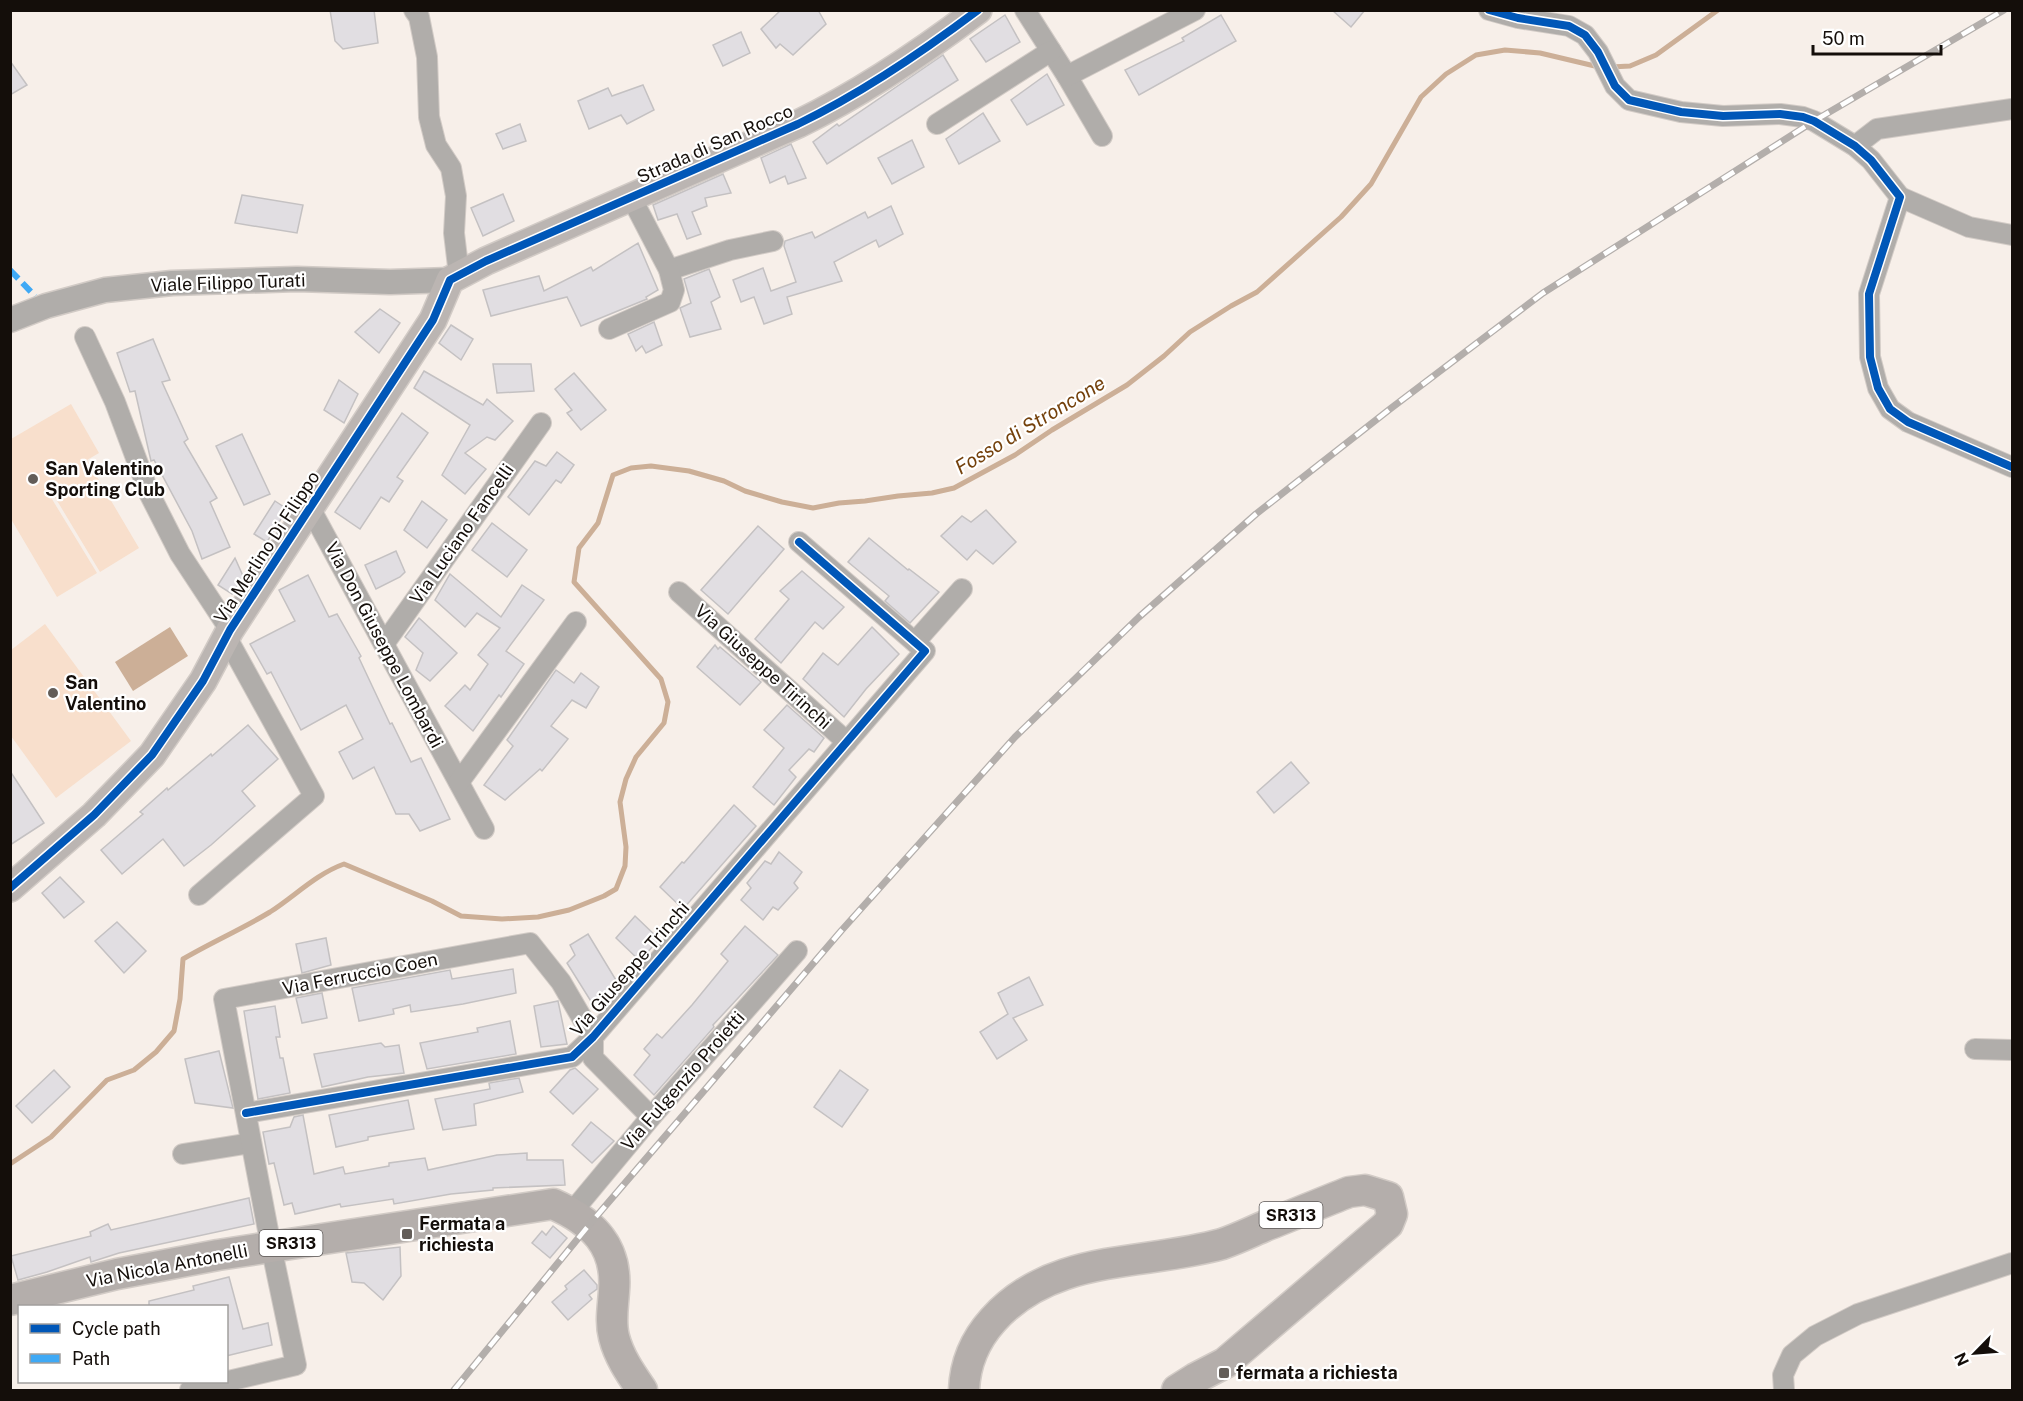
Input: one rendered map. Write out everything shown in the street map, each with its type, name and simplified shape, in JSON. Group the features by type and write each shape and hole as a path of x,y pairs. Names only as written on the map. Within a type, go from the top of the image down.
{"main road":[{"name":"Strada di San Rocco","path":"455,278 486,261 837,105 936,42 978,10"},
{"name":"Via Merlino Di Filippo","path":"10,888 94,815 152,755 203,681 229,634 433,320 455,278"},
{"name":"SR313","path":"964,1390 969,1360 980,1334 1004,1307 1029,1290 1061,1274 1094,1265 1183,1252 1224,1243 1349,1191 1365,1190 1388,1197 1392,1214 1388,1224 1225,1363 1177,1390"},
{"name":"Via Nicola Antonelli","path":"10,1300 117,1274 271,1246 553,1204 572,1212"},
{"name":"SR313","path":"572,1212 589,1225 605,1244 615,1266 611,1316 614,1338 627,1369 642,1390"}],"street":[{"path":"414,10 419,17 427,57 429,117 436,145 451,168 456,196 455,278"},
{"path":"1025,10 1102,136"},
{"path":"1067,76 1195,10"},
{"path":"1490,10 1518,18 1569,26 1585,35 1598,52 1615,86 1629,100 1681,112 1723,116 1779,114 1803,117 1826,127 1855,146 1871,160 1900,197 1970,227 2013,235"},
{"path":"937,124 1051,51"},
{"path":"1855,146 1877,129 2013,109"},
{"path":"609,329 670,302 674,290 669,270 631,197"},
{"path":"1900,197 1869,294 1870,357 1878,388 1890,409 1908,422 2013,467"},
{"path":"669,270 730,250 773,242"},
{"name":"Viale Filippo Turati","path":"10,320 46,306 105,290 172,283 297,279 390,282 455,278"},
{"name":"Via Merlino Di Filippo","path":"85,337 116,402 149,493 180,554 229,634 314,796 199,895"},
{"name":"Via Luciano Fancelli","path":"384,644 541,423"},
{"name":"Via Don Giuseppe Lombardi","path":"310,508 484,829"},
{"path":"799,542 920,646"},
{"name":"Via Giuseppe Trinchi","path":"246,1113 572,1057 593,1037 847,742 962,589"},
{"name":"Via Giuseppe Tirinchi","path":"679,592 847,742"},
{"path":"459,782 576,622"},
{"name":"Via Ferruccio Coen","path":"228,1381 296,1365 224,999 530,943 561,982 593,1037 593,1058 651,1117"},
{"name":"Via Fulgenzio Proietti","path":"572,1212 651,1117 797,951"},
{"path":"1975,1049 2013,1050"},
{"path":"183,1154 251,1143"},
{"path":"1784,1390 1783,1375 1792,1355 1815,1336 1858,1314 2013,1263"},
{"name":"Via Ferruccio Coen","path":"190,1390 220,1383"}],"shaded area":[{"path":"71,404 99,453 87,460 139,548 100,572 47,484 44,486 97,573 57,597 11,519 11,439"},
{"name":"San Valentino","path":"45,624 131,741 56,798 11,736 11,650"},
{"path":"170,627 188,656 133,691 115,662"}],"building":[{"path":"330,10 374,10 378,43 343,49 335,41"},
{"path":"781,10 818,10 826,24 793,55 780,44 776,48 761,29"},
{"path":"1332,10 1365,10 1351,27"},
{"path":"1005,15 1020,42 986,62 970,39"},
{"path":"1221,15 1236,41 1139,95 1125,70 1184,41 1182,38"},
{"path":"741,32 750,53 723,66 713,45"},
{"path":"943,55 958,80 827,164 813,142"},
{"path":"10,61 27,85 10,95"},
{"path":"1047,74 1064,105 1027,125 1011,100"},
{"path":"643,85 654,110 627,124 621,115 589,129 578,101 608,88 612,96"},
{"path":"983,113 1000,141 959,164 946,139"},
{"path":"520,124 526,141 503,149 496,134"},
{"path":"912,140 924,167 892,184 878,158"},
{"path":"791,144 806,178 788,184 785,176 770,183 761,158"},
{"path":"723,174 731,193 705,198 707,206 692,212 701,234 687,239 677,214 658,220 653,205"},
{"path":"503,194 514,221 483,236 471,208"},
{"path":"242,195 303,205 297,233 235,223"},
{"path":"891,206 903,234 879,247 876,240 834,262 842,281 787,297 792,314 764,324 754,297 741,302 733,280 763,268 771,291 796,282 784,246 785,241 812,232 815,238 865,212 868,218"},
{"path":"638,243 658,290 646,297 647,299 581,326 567,297 491,316 483,290 539,276 544,291 591,267 593,271"},
{"path":"709,269 720,297 711,302 721,329 690,337 680,308 691,303 684,279"},
{"path":"380,309 400,323 379,353 355,332"},
{"path":"654,322 662,345 646,353 642,346 636,351 628,334"},
{"path":"451,325 473,339 461,360 439,343"},
{"path":"153,339 170,380 162,382 188,439 184,442 217,498 210,502 230,547 202,559 192,531 154,460 151,461 135,391 130,392 117,353"},
{"path":"493,364 531,364 534,391 497,393"},
{"path":"424,371 483,405 487,399 513,421 495,440 487,437 465,453 486,469 465,494 442,475 470,425 414,388"},
{"path":"574,373 606,410 581,430 567,413 572,410 555,389"},
{"path":"339,380 358,394 344,423 324,410"},
{"path":"402,413 428,433 397,477 403,481 389,502 381,497 360,529 335,512"},
{"path":"242,434 270,494 244,505 216,446"},
{"path":"557,452 574,465 561,483 556,480 529,515 508,497 535,461 546,466"},
{"path":"275,501 287,509 267,542 254,534"},
{"path":"422,501 447,520 427,548 404,530"},
{"path":"986,510 1016,542 993,564 976,550 967,560 941,536 962,516 971,522"},
{"path":"492,523 527,550 507,577 472,550"},
{"path":"758,526 784,549 728,614 701,590"},
{"path":"869,538 939,592 910,623 885,601 889,596 848,562"},
{"path":"396,551 405,572 376,589 365,565"},
{"path":"235,558 243,576 232,594 218,585"},
{"path":"802,571 844,607 823,629 815,622 781,663 755,639 789,599 780,591"},
{"path":"450,574 501,617 522,585 544,600 506,651 524,664 473,731 445,706 465,685 470,690 488,664 478,655 500,628 477,613 465,627 435,600"},
{"path":"308,575 329,617 337,614 361,656 359,658 390,724 392,723 411,762 421,758 450,819 420,831 409,814 396,814 374,767 353,779 339,752 363,739 346,705 301,730 271,672 267,674 250,644 295,621 279,590"},
{"path":"419,618 457,653 430,681 416,670 423,653 405,637"},
{"path":"872,627 899,654 866,689 844,717 803,679 823,653 838,665"},
{"path":"715,645 761,682 740,705 697,667"},
{"path":"556,670 574,683 581,673 599,687 586,708 572,700 551,726 568,739 542,771 540,769 505,800 484,785 513,746 507,740"},
{"path":"787,705 824,738 814,752 809,749 789,770 796,777 774,805 753,787 784,748 764,730"},
{"path":"248,725 278,759 242,791 255,806 184,866 163,839 122,874 101,850 143,814 140,812 167,788 168,790 211,754 212,756"},
{"path":"1291,762 1309,783 1274,813 1257,792"},
{"path":"10,771 44,823 10,845"},
{"path":"734,805 756,826 683,909 660,887"},
{"path":"779,852 802,872 794,883 798,888 778,910 773,907 763,920 741,900 751,888 747,883 765,861 771,864"},
{"path":"60,877 84,902 64,918 42,893"},
{"path":"635,916 659,939 640,961 616,938"},
{"path":"117,922 146,951 124,973 95,941"},
{"path":"745,926 778,955 713,1025 714,1027 654,1095 634,1075 650,1055 644,1049 657,1034 662,1038 692,1005 728,961 721,954"},
{"path":"588,934 619,985 592,1003 567,963 575,955 570,945"},
{"path":"326,938 331,965 302,973 296,944"},
{"path":"513,969 516,993 411,1012 410,1005 393,1009 394,1014 359,1021 352,988 450,970 452,979"},
{"path":"1029,977 1043,1005 1013,1018 1027,1040 997,1059 980,1032 1008,1014 998,993"},
{"path":"322,993 327,1018 302,1023 296,998"},
{"path":"558,1001 567,1044 541,1047 534,1006"},
{"path":"275,1006 280,1037 276,1037 290,1093 258,1099 244,1011"},
{"path":"510,1021 516,1054 427,1069 420,1043 478,1032 477,1028"},
{"path":"381,1043 385,1047 399,1045 404,1073 368,1077 322,1087 314,1054"},
{"path":"219,1051 233,1108 195,1103 185,1059"},
{"path":"575,1068 598,1089 573,1114 550,1092 570,1070"},
{"path":"54,1070 70,1087 32,1123 16,1106"},
{"path":"840,1070 868,1090 842,1127 814,1107"},
{"path":"519,1078 523,1092 474,1104 476,1125 443,1130 435,1099 490,1089 489,1083"},
{"path":"408,1100 414,1129 368,1137 368,1140 336,1147 329,1115"},
{"path":"303,1115 314,1174 343,1167 345,1174 389,1166 389,1163 425,1158 428,1170 497,1155 527,1153 527,1160 563,1160 565,1185 493,1188 493,1190 451,1194 394,1204 393,1199 341,1207 340,1204 295,1214 292,1203 284,1205 274,1163 269,1164 263,1132 290,1127 294,1117"},
{"path":"591,1122 614,1141 592,1163 572,1145"},
{"path":"249,1198 254,1224 119,1253 91,1262 90,1257 18,1280 11,1256 91,1236 90,1232 108,1224 111,1230"},
{"path":"553,1226 567,1238 550,1258 532,1243 542,1231 546,1235"},
{"path":"400,1247 401,1276 383,1300 364,1283 352,1282 346,1253"},
{"path":"584,1270 597,1285 597,1289 589,1295 592,1299 568,1320 552,1302 567,1289 565,1286"},
{"path":"229,1277 243,1329 268,1323 272,1345 228,1356 228,1305 149,1305 149,1301 194,1290 193,1286"}],"waterway":[{"name":"Fosso di Stroncone","path":"1611,67 1630,66 1656,55 1718,10"},
{"name":"Fosso di Stroncone","path":"10,1164 51,1137 107,1080 134,1070 156,1052 174,1031 180,999 183,959 270,912 334,868 344,864 432,901 461,916 502,919 538,917 569,910 616,889 625,866 626,847 620,802 626,779 636,757 664,723 668,702 661,679 574,582 579,548 598,523 613,475 631,468 651,466 689,471 724,481 745,491 813,508 932,493 954,488 1015,455 1127,385 1190,332 1257,292 1341,217 1371,184 1421,97 1446,74 1476,55 1505,50 1540,53 1599,67"}],"railway":[{"path":"454,1390 589,1225 841,931 1015,737 1139,617 1256,514 1543,293 1814,121 2004,10"}],"marked path":[{"path":"10,270 35,296"}],"cycle path":[{"path":"10,888 94,815 152,755 203,681 230,630 433,320 450,280 486,261 822,112 891,72 978,10"},
{"path":"1489,10 1518,18 1569,26 1585,35 1598,52 1615,86 1629,100 1681,112 1723,116 1780,114 1803,117 1814,121 1855,146 1871,160 1900,197 1869,294 1870,357 1878,388 1890,409 1908,422 2012,467"},
{"path":"246,1113 572,1057 593,1037 925,651 799,542"}],"place":[{"name":"San Valentino Sporting Club","path":"33,479"},
{"name":"San Valentino","path":"53,693"},
{"name":"Fermata a richiesta","path":"407,1234"},
{"name":"fermata a richiesta","path":"1224,1373"}]}
